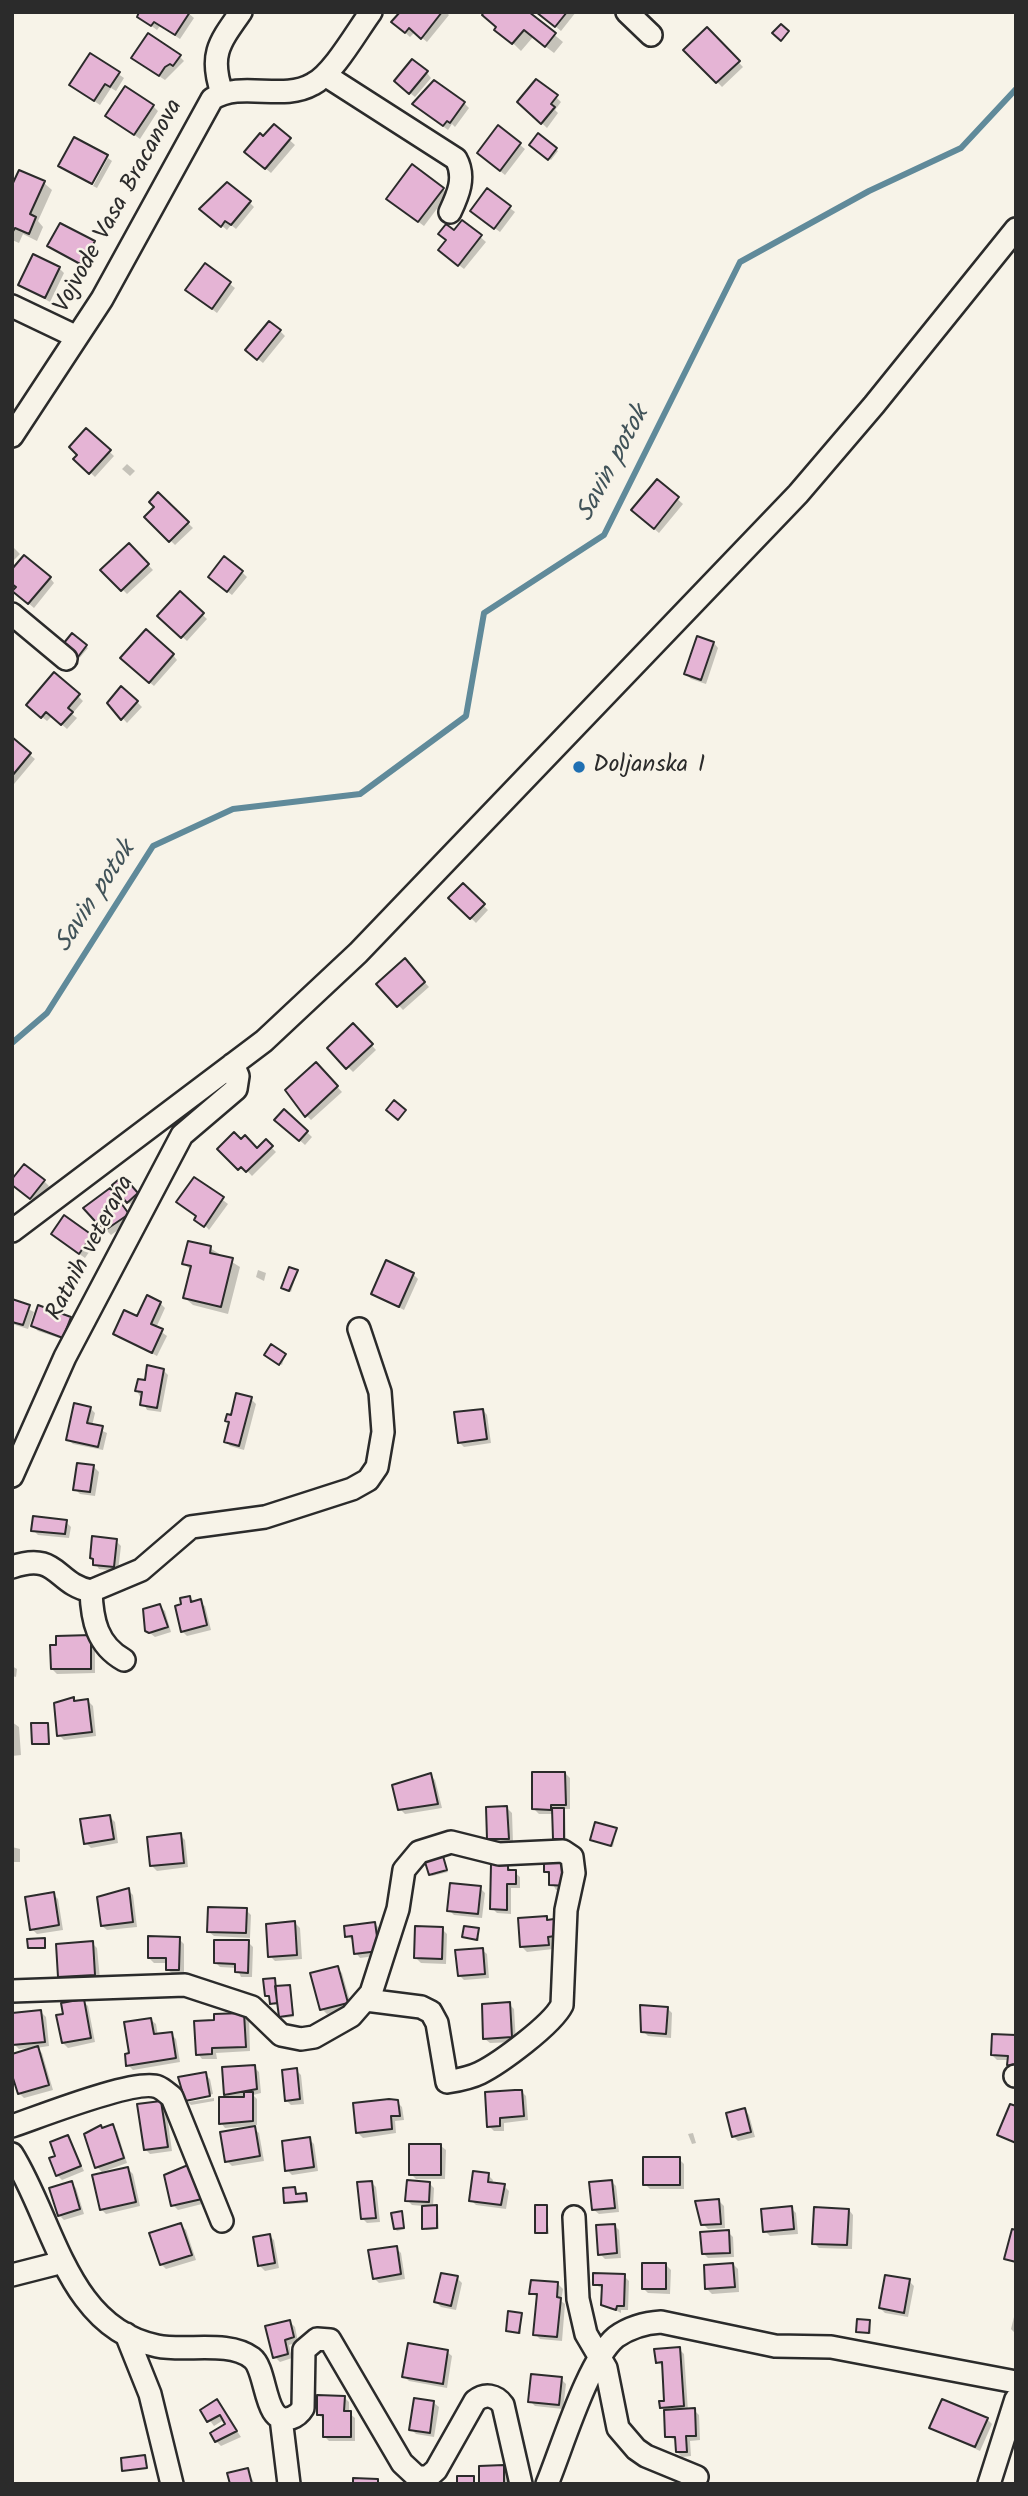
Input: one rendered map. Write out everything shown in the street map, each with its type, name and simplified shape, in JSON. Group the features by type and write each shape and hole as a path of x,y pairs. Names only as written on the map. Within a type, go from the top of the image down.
{"street":[{"path":"222,93 215,70 216,53 241,12"},
{"name":"Vojvode Vasa Bracanova","path":"12,436 102,299 205,108 222,93 303,89 325,75 371,12"},
{"path":"627,12 651,35"},
{"path":"325,75 456,159 460,166 460,191 450,212"},
{"path":"12,1231 264,1041 358,953 798,494 874,405 1016,229"},
{"path":"12,306 77,337"},
{"path":"12,614 66,659"},
{"name":"Ratnih veterana","path":"12,1476 65,1357 182,1135 236,1089 238,1076 233,1064"},
{"path":"12,1567 33,1561 46,1563 75,1585 91,1591 141,1570 191,1527 265,1517 352,1489 368,1480 377,1467 383,1432 380,1392 359,1329"},
{"path":"91,1591 99,1636 112,1653 124,1660"},
{"path":"12,1992 185,1985 252,2007 281,2035 302,2039 314,2037 339,2025 366,2000 398,1909 404,1870 419,1852 451,1842 499,1854 563,1851 572,1857 574,1873 566,1910 562,2005 555,2015 481,2073 447,2082 437,2023 431,2012 421,2007 366,2000"},
{"path":"12,2126 110,2094 137,2087 157,2087 172,2097 222,2221"},
{"path":"12,2154 31,2183 64,2262 100,2319 126,2334 158,2347 243,2353 258,2364 271,2409 281,2418 289,2484"},
{"path":"574,2217 578,2299 586,2334 606,2368 618,2428 626,2439 646,2456 697,2477"},
{"path":"12,2275 64,2262"},
{"path":"547,2484 599,2358 609,2344 629,2329 662,2322 775,2346 831,2347 1016,2382"},
{"path":"126,2334 150,2394 172,2484"},
{"path":"281,2418 294,2417 303,2408 304,2357 307,2345 317,2339 330,2340 402,2463 417,2481 432,2473 472,2404 479,2398 491,2396 503,2404 522,2484"},
{"path":"989,2484 1016,2399"}],"building":[{"path":"139,12 190,12 175,35 154,22 151,26 137,17"},
{"path":"400,12 442,12 421,39 409,28 405,33 391,22"},
{"path":"484,12 529,12 556,33 545,47 524,30 512,44 494,30 496,27 482,15"},
{"path":"536,12 567,12 555,27"},
{"path":"781,24 789,31 781,41 772,33"},
{"path":"707,27 740,61 716,83 683,50"},
{"path":"148,33 181,55 173,66 170,64 165,67 159,76 131,58"},
{"path":"90,53 120,72 110,87 105,84 94,101 69,85"},
{"path":"412,59 428,71 409,94 394,81"},
{"path":"536,79 558,95 551,104 555,107 541,124 517,102"},
{"path":"434,80 465,102 450,123 447,121 443,126 412,104"},
{"path":"125,86 154,105 134,135 105,116"},
{"path":"274,124 291,138 265,169 244,152 260,133 263,136"},
{"path":"498,125 521,143 500,171 477,153"},
{"path":"538,133 557,148 548,160 529,145"},
{"path":"74,137 108,155 92,184 58,166"},
{"path":"412,164 444,188 418,222 386,199"},
{"path":"19,170 45,181 30,214 36,217 29,234 15,228 12,233 12,185"},
{"path":"227,182 251,201 231,225 225,221 221,227 199,209"},
{"path":"487,188 511,206 494,229 470,211"},
{"path":"462,220 482,235 458,266 438,250 446,240 438,234 446,224 454,230"},
{"path":"60,223 95,241 82,265 47,246"},
{"path":"33,254 60,267 45,298 18,285"},
{"path":"205,263 231,282 212,309 185,290"},
{"path":"269,321 281,330 257,360 245,350"},
{"path":"86,428 111,450 89,474 73,459 77,455 69,447"},
{"path":"657,479 679,497 654,529 631,510"},
{"path":"158,492 189,522 169,542 144,517 154,507 149,502"},
{"path":"129,543 149,564 121,591 100,570"},
{"path":"24,555 51,577 28,604 12,591 16,587 12,584 12,569"},
{"path":"224,556 243,571 227,592 208,577"},
{"path":"180,591 204,613 181,638 157,616"},
{"path":"146,629 174,654 149,683 120,658"},
{"path":"72,633 87,645 75,661 59,649"},
{"path":"697,636 714,642 701,680 684,674"},
{"path":"54,672 80,694 68,708 73,712 61,725 46,712 41,718 26,705"},
{"path":"121,686 138,701 121,720 107,703"},
{"path":"12,737 31,753 12,776"},
{"path":"463,883 485,904 470,919 448,898"},
{"path":"405,958 425,982 397,1007 376,984"},
{"path":"353,1023 373,1044 346,1069 327,1048"},
{"path":"316,1062 338,1086 305,1117 285,1090"},
{"path":"394,1100 406,1110 398,1120 386,1110"},
{"path":"284,1109 308,1131 299,1141 274,1120"},
{"path":"234,1132 241,1139 245,1135 257,1148 266,1139 273,1146 246,1172 241,1167 238,1170 217,1149"},
{"path":"24,1164 45,1180 30,1199 12,1185 12,1179"},
{"path":"123,1176 138,1193 127,1203 112,1185"},
{"path":"194,1177 224,1197 204,1227 194,1220 196,1216 176,1202"},
{"path":"110,1188 129,1214 104,1231 83,1208"},
{"path":"64,1215 92,1235 79,1254 51,1234"},
{"path":"188,1241 211,1246 210,1253 233,1258 221,1307 183,1298 191,1266 182,1264"},
{"path":"386,1260 414,1273 399,1307 371,1294"},
{"path":"289,1267 298,1270 289,1291 281,1288"},
{"path":"147,1295 161,1302 151,1324 163,1329 152,1353 113,1334 124,1310 137,1316"},
{"path":"12,1299 30,1305 23,1325 12,1322"},
{"path":"38,1305 71,1317 63,1338 31,1326"},
{"path":"271,1344 286,1354 279,1365 264,1355"},
{"path":"147,1365 164,1369 157,1408 140,1405 142,1392 135,1391 138,1379 145,1380"},
{"path":"236,1393 252,1397 239,1446 224,1442 229,1422 225,1421 227,1414 231,1415"},
{"path":"74,1403 91,1407 87,1423 103,1426 98,1447 66,1440"},
{"path":"483,1409 487,1439 458,1443 454,1412"},
{"path":"77,1463 94,1465 90,1492 73,1490"},
{"path":"33,1516 67,1520 65,1534 31,1531"},
{"path":"92,1536 117,1539 114,1567 93,1565 93,1559 90,1558"},
{"path":"190,1596 191,1602 201,1599 207,1625 181,1632 175,1606 181,1604 180,1598"},
{"path":"160,1604 168,1627 149,1633 145,1631 143,1609"},
{"path":"91,1635 91,1669 51,1669 50,1645 56,1645 56,1636"},
{"path":"74,1697 74,1701 88,1699 92,1732 57,1736 54,1703"},
{"path":"31,1723 48,1723 49,1744 32,1744"},
{"path":"532,1772 565,1772 566,1805 551,1805 551,1810 532,1809"},
{"path":"431,1773 438,1804 398,1810 392,1785"},
{"path":"507,1806 509,1839 487,1839 486,1807"},
{"path":"552,1808 564,1808 564,1839 553,1839"},
{"path":"110,1815 114,1839 84,1844 80,1819"},
{"path":"595,1822 617,1828 611,1846 590,1840"},
{"path":"181,1833 184,1863 150,1866 147,1837"},
{"path":"443,1856 447,1870 429,1875 425,1862"},
{"path":"544,1862 569,1863 568,1886 549,1885 549,1872 544,1872"},
{"path":"491,1864 508,1864 508,1870 516,1870 516,1884 507,1884 507,1910 490,1909"},
{"path":"450,1883 481,1886 478,1914 447,1911"},
{"path":"129,1888 133,1922 101,1926 97,1897"},
{"path":"54,1892 59,1925 30,1930 25,1897"},
{"path":"208,1907 247,1908 246,1933 207,1932"},
{"path":"547,1916 547,1920 554,1919 555,1936 548,1937 549,1945 520,1947 518,1918"},
{"path":"295,1921 297,1955 268,1957 266,1924"},
{"path":"375,1922 379,1951 354,1954 352,1936 345,1937 344,1926"},
{"path":"415,1926 443,1927 442,1959 414,1958"},
{"path":"464,1926 479,1928 477,1940 462,1937"},
{"path":"148,1936 180,1937 179,1970 166,1970 166,1958 148,1958"},
{"path":"45,1938 45,1948 28,1948 27,1939"},
{"path":"214,1940 249,1940 248,1973 235,1972 235,1964 214,1963"},
{"path":"93,1941 95,1975 58,1977 56,1944"},
{"path":"483,1948 485,1974 458,1976 455,1950"},
{"path":"338,1966 348,2003 320,2010 310,1973"},
{"path":"275,1978 277,2003 270,2004 269,1996 265,1996 263,1979"},
{"path":"290,1985 293,2015 279,2017 275,1986"},
{"path":"84,1999 91,2038 62,2043 56,2015 63,2014 61,2003"},
{"path":"510,2002 512,2037 483,2039 482,2004"},
{"path":"640,2005 668,2007 666,2034 641,2032"},
{"path":"41,2010 45,2042 12,2045 12,2013"},
{"path":"244,2013 246,2047 212,2048 212,2054 196,2055 194,2021 214,2020 214,2014"},
{"path":"151,2018 154,2034 172,2032 176,2058 126,2066 125,2054 129,2053 124,2022"},
{"path":"992,2034 1016,2035 1016,2066 1007,2065 1008,2056 991,2055"},
{"path":"38,2046 49,2085 18,2094 12,2075 12,2054"},
{"path":"255,2065 257,2089 224,2095 222,2067"},
{"path":"297,2068 300,2099 285,2101 282,2070"},
{"path":"206,2072 210,2096 185,2101 178,2077"},
{"path":"522,2090 524,2116 500,2118 500,2126 487,2127 485,2092"},
{"path":"244,2092 253,2092 253,2121 219,2124 219,2097 244,2097"},
{"path":"398,2100 400,2116 391,2116 392,2129 356,2133 353,2103"},
{"path":"161,2101 168,2147 144,2150 137,2104"},
{"path":"1010,2104 1016,2106 1016,2143 997,2135"},
{"path":"745,2108 751,2132 732,2137 726,2113"},
{"path":"113,2124 124,2158 95,2168 84,2134 101,2125 102,2128"},
{"path":"255,2126 260,2156 225,2162 220,2132"},
{"path":"68,2135 81,2166 56,2176 49,2158 55,2156 50,2142"},
{"path":"310,2137 314,2167 285,2171 282,2141"},
{"path":"409,2144 441,2144 441,2175 409,2175"},
{"path":"643,2157 680,2157 680,2185 643,2185"},
{"path":"188,2165 189,2169 195,2167 202,2199 171,2206 164,2175"},
{"path":"128,2167 136,2202 100,2210 92,2175"},
{"path":"473,2171 489,2173 488,2182 505,2184 501,2205 469,2201"},
{"path":"407,2180 430,2182 429,2202 405,2201"},
{"path":"612,2180 615,2208 592,2210 589,2182"},
{"path":"72,2181 80,2209 58,2216 49,2188"},
{"path":"372,2181 376,2218 361,2219 357,2182"},
{"path":"295,2187 296,2194 306,2193 307,2201 284,2203 283,2188"},
{"path":"719,2199 721,2224 701,2225 695,2201"},
{"path":"437,2205 437,2228 422,2229 422,2206"},
{"path":"535,2205 547,2205 547,2233 535,2233"},
{"path":"792,2206 794,2229 763,2232 761,2209"},
{"path":"814,2207 849,2209 847,2245 812,2244"},
{"path":"402,2211 404,2228 394,2229 391,2213"},
{"path":"181,2223 192,2255 160,2265 149,2233"},
{"path":"615,2224 617,2253 598,2255 596,2225"},
{"path":"1012,2229 1016,2230 1016,2262 1004,2259"},
{"path":"729,2230 730,2253 702,2254 700,2232"},
{"path":"270,2234 275,2263 258,2266 253,2237"},
{"path":"397,2246 401,2274 373,2279 368,2250"},
{"path":"642,2263 666,2263 666,2289 642,2289"},
{"path":"733,2263 735,2287 705,2289 704,2265"},
{"path":"441,2273 458,2276 451,2306 434,2302"},
{"path":"593,2273 625,2274 624,2306 617,2306 616,2310 601,2305 602,2285 593,2285"},
{"path":"885,2275 910,2279 904,2313 879,2308"},
{"path":"531,2280 558,2282 557,2297 561,2298 557,2337 533,2335 537,2294 529,2294"},
{"path":"508,2311 522,2313 519,2333 506,2331"},
{"path":"857,2319 870,2320 869,2333 856,2332"},
{"path":"290,2320 294,2337 285,2340 288,2354 273,2358 265,2326"},
{"path":"408,2343 448,2350 443,2384 402,2377"},
{"path":"680,2347 684,2406 660,2408 659,2401 664,2401 662,2362 656,2363 654,2349"},
{"path":"531,2374 562,2377 559,2405 528,2402"},
{"path":"317,2395 345,2396 344,2411 351,2411 351,2437 323,2437 323,2415 317,2415"},
{"path":"414,2398 434,2401 430,2433 409,2430"},
{"path":"217,2399 237,2431 215,2442 210,2433 225,2424 220,2415 207,2422 200,2410"},
{"path":"942,2399 988,2418 975,2447 929,2428"},
{"path":"695,2408 696,2436 686,2436 687,2452 676,2452 675,2437 665,2437 664,2410"},
{"path":"145,2455 147,2468 122,2471 121,2458"},
{"path":"504,2465 504,2484 479,2484 479,2466"},
{"path":"248,2468 252,2484 230,2484 227,2473"},
{"path":"457,2476 474,2476 474,2484 457,2484"},
{"path":"353,2478 378,2479 378,2484 353,2484"}],"waterway":[{"name":"Savin potok","path":"12,1043 47,1013 153,846 233,809 360,794 466,716 484,613 604,535 740,262 869,191 961,148 1016,89"}],"place":[{"name":"Doljanska I","path":"579,767"}]}
